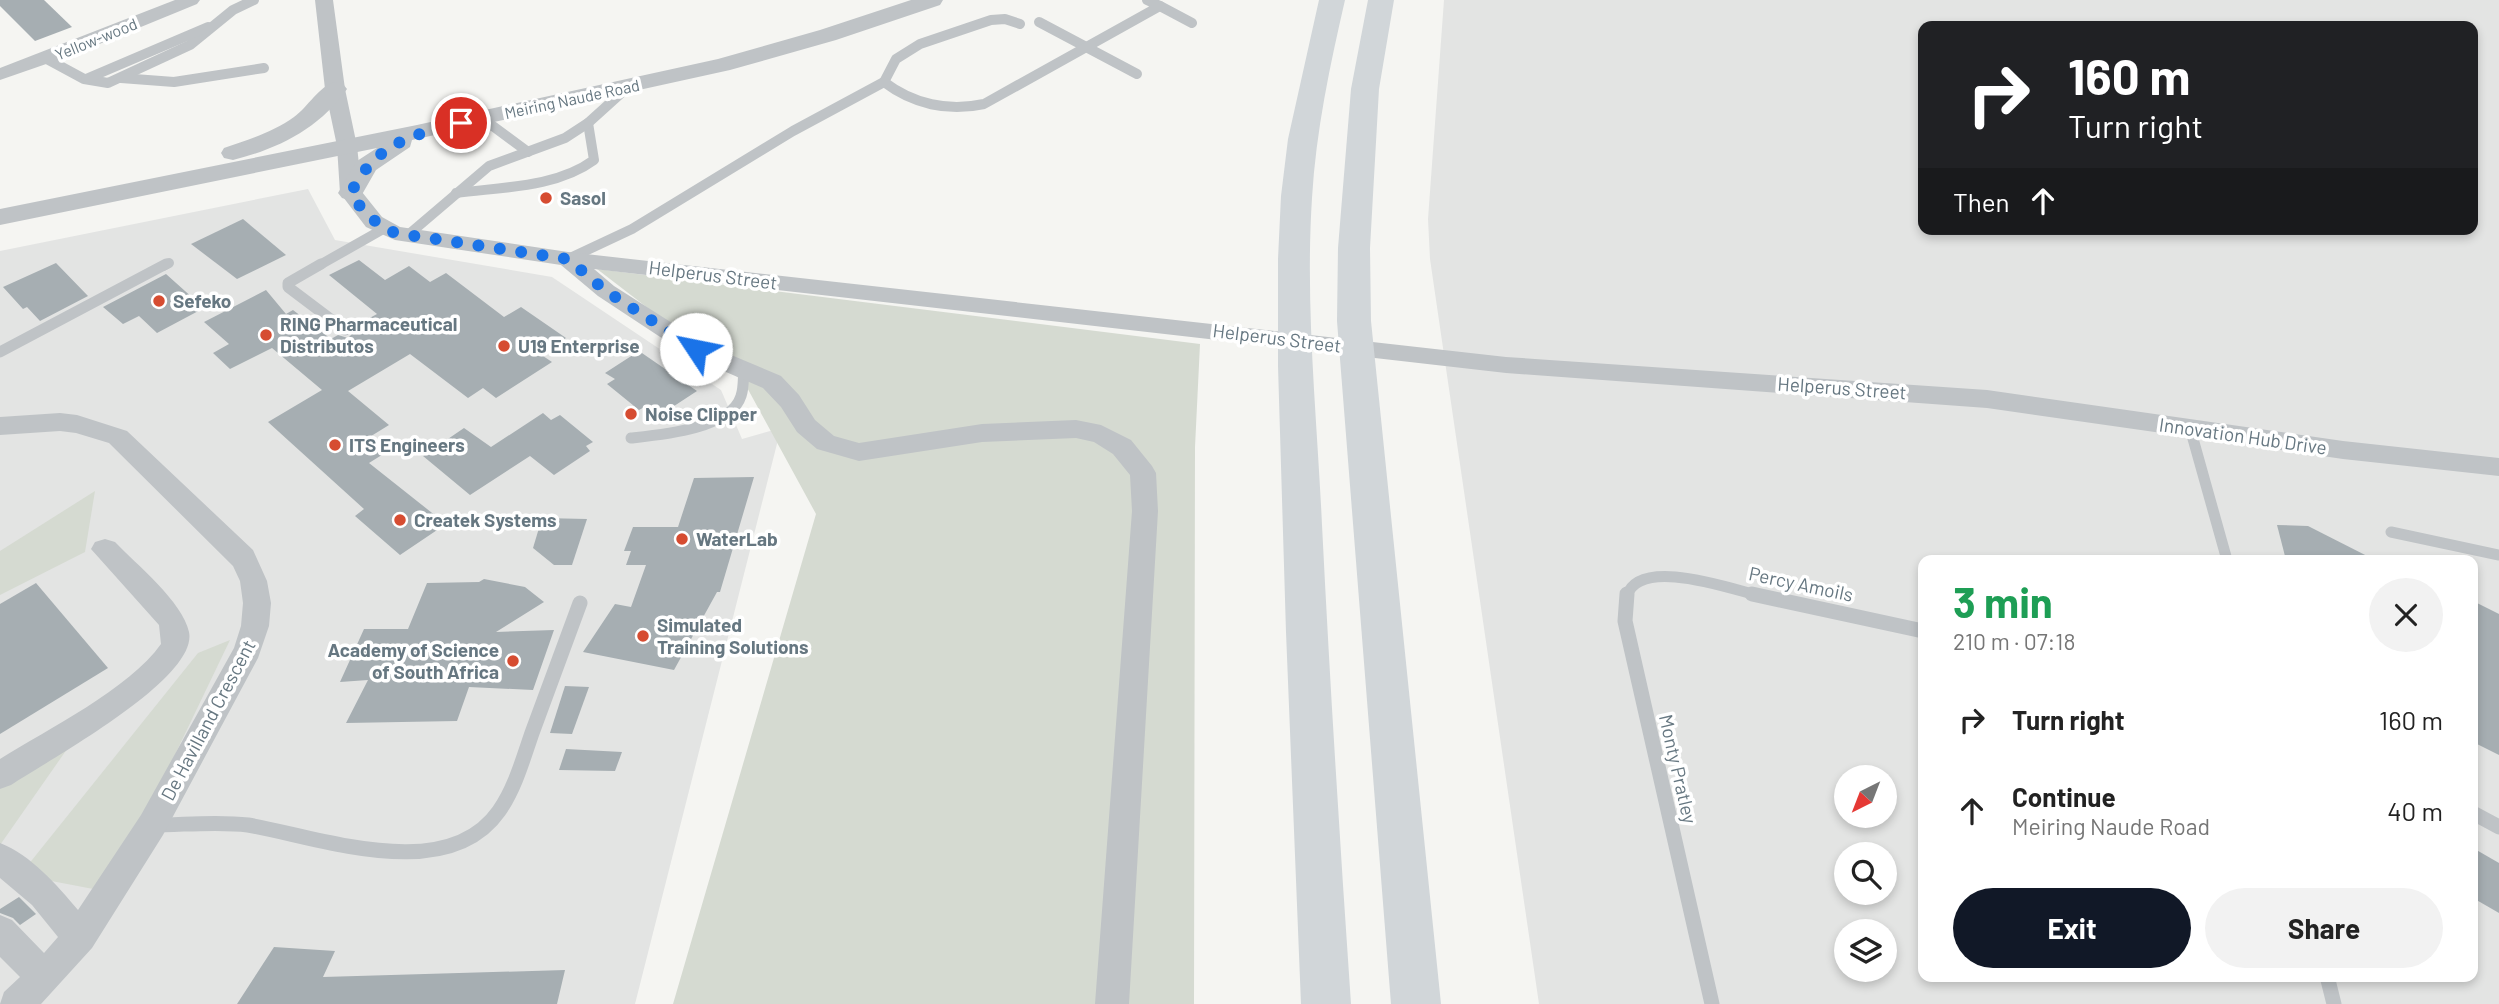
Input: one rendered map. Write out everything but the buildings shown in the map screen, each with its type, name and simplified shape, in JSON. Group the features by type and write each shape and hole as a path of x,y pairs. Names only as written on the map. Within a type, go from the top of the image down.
{"highway":[{"path":"1326,1004 1308,689 1295,314 1295,235 1304,140 1318,58 1332,0"},
{"path":"1381,0 1365,89 1354,248 1354,321 1416,1004"}],"street":[{"name":"Yellow-wood","path":"0,74 191,0"},
{"path":"323,0 335,89 346,139 351,193 366,215 385,228"},
{"name":"Meiring Naude Road","path":"0,217 680,60 819,23 888,0"},
{"name":"Meiring Naude Road","path":"0,203 225,156 417,132 629,86 735,61 932,0"},
{"path":"225,156 271,140 299,126 316,113 335,89"},
{"path":"351,193 366,166 384,151 417,132"},
{"name":"Helperus Street","path":"385,228 408,235 568,259 1131,320 1506,365 1987,399"},
{"path":"568,259 606,291 696,349 772,382 790,401 806,426 826,443 859,452 982,433 1076,429 1101,434 1122,447 1143,473 1145,511 1112,1004"},
{"name":"Innovation Hub Drive","path":"1987,399 2343,450 2499,467"},
{"name":"De Havilland Crescent","path":"0,426 60,422 77,424 118,438 243,558 254,578 257,612 256,627 247,650 152,825 80,937 45,977 16,1004"},
{"path":"0,775 134,688 160,667 174,647 175,627 170,618 105,549"},
{"path":"1,868 44,894 80,937"},
{"path":"0,931 45,977"}],"lane":[{"path":"47,58 62,69 104,83 121,78 190,45 233,10 254,0"},
{"path":"1147,0 1192,23"},
{"path":"884,82 893,90 926,103 977,107 1016,89 1160,6"},
{"path":"568,259 632,229 793,131 884,82 896,59 920,44 991,20 1005,19 1020,24"},
{"path":"1039,22 1137,74"},
{"path":"86,79 214,26"},
{"path":"121,78 140,83 160,83 264,68"},
{"path":"408,235 489,166 565,138 588,123 629,86"},
{"path":"482,118 528,152"},
{"path":"456,193 562,177 585,169 594,160 588,123"},
{"path":"345,330 288,287 288,283 385,228"},
{"path":"0,352 169,263"},
{"path":"631,438 683,432 721,418 741,398 744,369"},
{"path":"2190,428 2226,555"},
{"path":"2391,532 2499,555"},
{"name":"Percy Amoils","path":"1670,576 1918,630"},
{"name":"Monty Pratley","path":"1670,576 1645,577 1628,589 1624,596 1625,621 1712,1004"},
{"path":"152,825 246,825 340,847 370,849 428,851 463,843 486,826 499,811 516,778 580,603"},
{"path":"2478,816 2499,827"},
{"path":"2328,982 2334,1004"}],"shaded area":[{"path":"1444,0 2499,0 2499,1004 1539,1004 1430,259 1428,219"},
{"path":"308,189 335,240 552,277 721,390 742,439 781,428 635,1004 0,1004 0,251"},
{"path":"597,269 1200,344 1195,447 1194,1004 673,1004 816,514 744,382"},
{"path":"95,491 85,552 0,595 0,551"},
{"path":"230,640 109,892 20,875 198,653"},
{"path":"72,742 0,845 0,777"}],"place":[{"name":"Sasol","path":"546,198"},
{"name":"Sefeko","path":"159,301"},
{"name":"RING Pharmaceutical Distributos","path":"266,335"},
{"name":"U19 Enterprise","path":"504,346"},
{"name":"Noise Clipper","path":"631,414"},
{"name":"ITS Engineers","path":"335,445"},
{"name":"Createk Systems","path":"400,520"},
{"name":"WaterLab","path":"682,539"},
{"name":"Simulated Training Solutions","path":"643,636"},
{"name":"Academy of Science of South Africa","path":"513,661"}],"route":[{"path":"461,123 417,132 384,151 366,166 351,193 366,215 395,233 568,259 606,291 696,349"}]}
